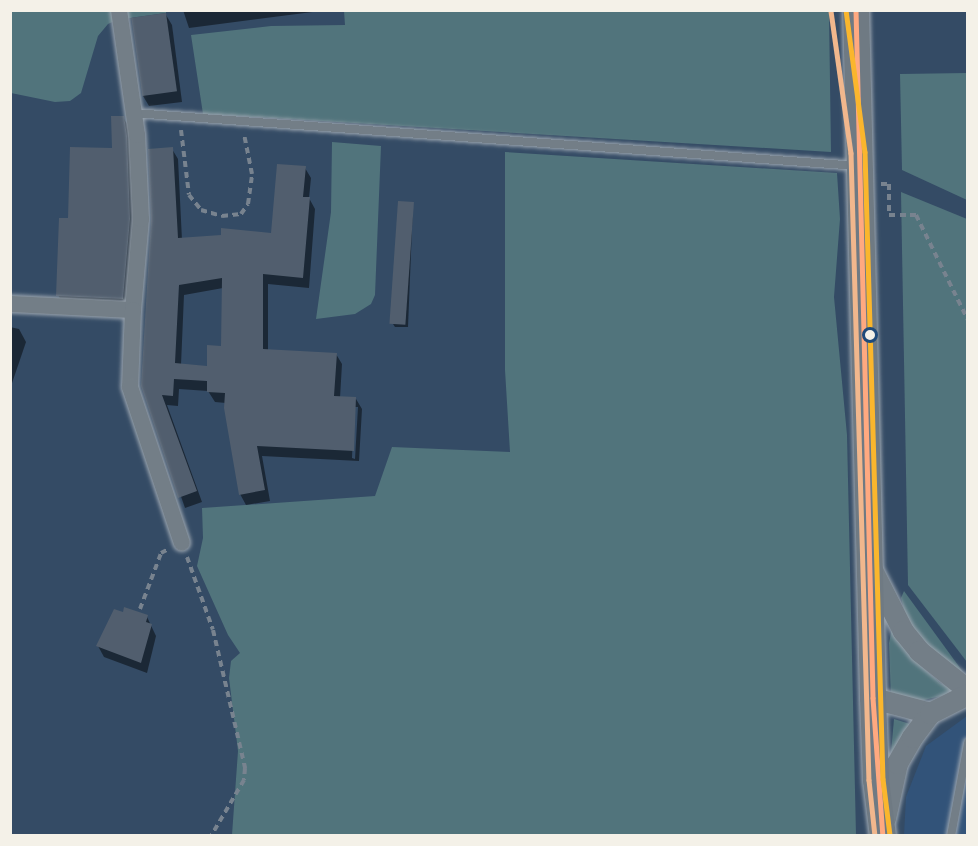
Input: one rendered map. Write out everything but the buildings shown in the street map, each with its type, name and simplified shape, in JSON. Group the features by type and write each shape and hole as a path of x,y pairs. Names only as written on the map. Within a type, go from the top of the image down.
{"main road":[{"path":"838,10 859,167"},
{"path":"856,10 873,698 876,780 883,833"},
{"path":"859,167 873,10"}],"street":[{"path":"119,10 133,113 141,249 133,310 130,387 182,543"},
{"path":"10,304 133,310"},
{"path":"869,564 903,631 919,651 968,692 930,713 897,763 883,833"},
{"path":"873,698 930,713"}],"lane":[{"path":"133,113 859,167"},
{"path":"951,836 968,743"}],"path":[{"path":"180,117 182,159 189,195 201,210 222,216 241,214 249,204 252,174 242,122"},
{"path":"859,167 889,184 890,215 915,215 968,320"},
{"path":"140,609 161,553 182,543 213,630 245,768 244,780 211,836"}],"shaded area":[{"path":"967,716 967,835 904,836 906,797 926,746"}],"green space":[{"path":"10,11 116,11 117,20 108,24 98,36 81,93 70,101 55,102 11,93"},
{"path":"122,11 166,11 166,13 123,19"},
{"path":"344,11 829,11 831,152 203,114 191,35 271,26 345,25"},
{"path":"968,73 967,200 902,170 900,74"},
{"path":"332,142 381,146 375,295 371,304 355,314 316,319 331,212"},
{"path":"505,152 837,173 840,219 834,297 847,435 856,835 232,835 238,751 229,678 231,661 240,653 228,635 197,566 203,538 202,508 375,496 392,447 510,452 505,370"},
{"path":"901,192 967,219 967,662 908,585"},
{"path":"904,591 963,672 951,669 919,637 905,613 901,598"},
{"path":"892,628 921,666 940,683 958,692 907,704 891,700 889,643"},
{"path":"894,719 910,724 891,753"}],"transit line":[{"path":"846,10 865,152 883,779 890,835"},
{"path":"856,10 873,698 883,836"},
{"path":"831,11 851,153 869,780 875,836"}]}
